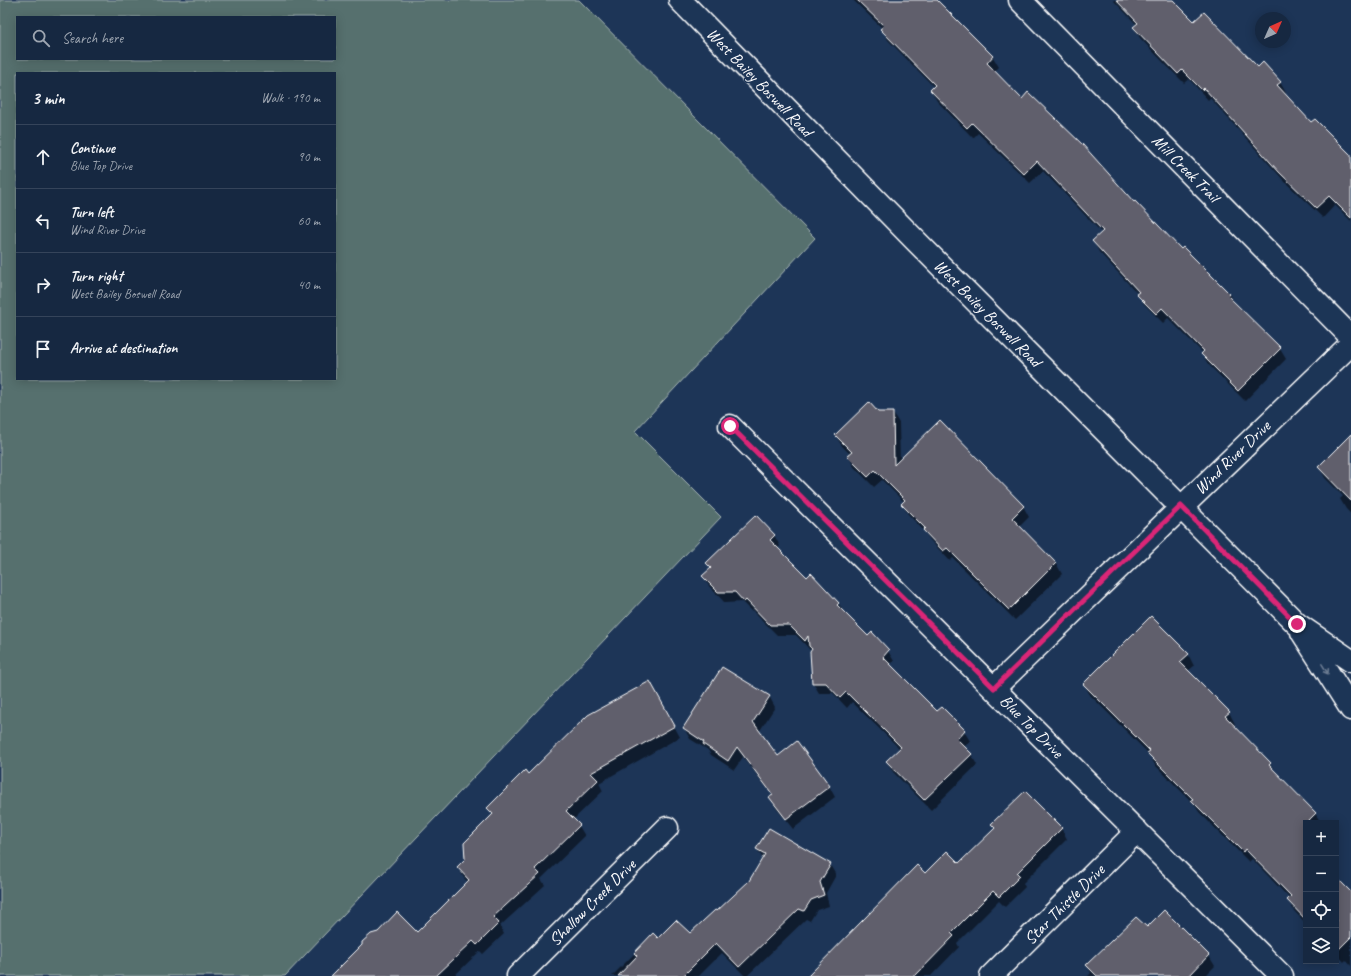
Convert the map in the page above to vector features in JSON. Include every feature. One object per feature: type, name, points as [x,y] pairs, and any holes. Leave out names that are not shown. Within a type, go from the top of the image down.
[{"type":"street","name":"West Bailey Boswell Road","points":[[680,0],[920,245],[1297,624],[1351,662]]},
{"type":"street","name":"Mill Creek Trail","points":[[1020,0],[1351,337]]},
{"type":"street","name":"Wind River Drive","points":[[994,688],[1181,506],[1351,344]]},
{"type":"street","name":"Blue Top Drive","points":[[730,426],[1282,976]]},
{"type":"street","name":"West Bailey Boswell Road","points":[[1297,624],[1351,709]]},
{"type":"street","name":"Shallow Creek Drive","points":[[518,976],[667,828]]},
{"type":"street","name":"Star Thistle Drive","points":[[991,976],[1136,831]]},
{"type":"green space","points":[[0,0],[579,0],[815,238],[635,431],[721,517],[285,976],[0,976]]},
{"type":"building","points":[[857,0],[937,0],[993,56],[987,63],[1022,99],[1028,92],[1083,145],[1134,202],[1135,201],[1181,249],[1183,247],[1230,294],[1228,296],[1281,348],[1238,391],[1201,354],[1204,351],[1162,308],[1156,314],[1136,294],[1139,292],[1092,241],[1103,231],[1037,161],[1024,174],[972,123],[967,128],[930,90],[935,85],[880,29],[884,26]]},
{"type":"building","points":[[1116,0],[1173,0],[1194,21],[1204,12],[1258,67],[1263,62],[1281,82],[1277,85],[1311,122],[1315,119],[1351,155],[1351,218],[1329,196],[1316,208],[1279,172],[1204,88],[1202,90],[1182,70],[1178,74],[1133,27],[1138,23]]},
{"type":"building","points":[[869,402],[878,412],[893,412],[894,465],[940,420],[1024,506],[1012,518],[1056,563],[1009,610],[947,548],[943,551],[923,530],[925,528],[901,504],[905,500],[875,470],[868,477],[847,456],[852,452],[835,435]]},
{"type":"building","points":[[1351,434],[1351,501],[1318,467]]},
{"type":"building","points":[[756,515],[775,535],[770,540],[807,577],[811,573],[839,603],[837,605],[868,636],[872,632],[889,650],[883,657],[937,711],[942,707],[965,730],[957,739],[972,754],[924,800],[886,761],[901,747],[846,692],[840,698],[826,683],[812,683],[810,652],[812,649],[809,646],[808,636],[805,641],[789,625],[770,625],[746,600],[744,602],[735,592],[718,592],[702,576],[711,568],[706,563]]},
{"type":"building","points":[[1151,616],[1189,654],[1180,662],[1230,712],[1225,716],[1271,763],[1269,765],[1316,813],[1309,820],[1303,820],[1303,917],[1287,900],[1291,896],[1245,849],[1243,852],[1191,800],[1193,799],[1147,753],[1150,751],[1083,684]]},
{"type":"building","points":[[722,667],[770,696],[753,722],[778,756],[797,741],[830,786],[786,819],[769,797],[773,795],[737,747],[728,761],[683,728]]},
{"type":"building","points":[[650,681],[675,726],[591,773],[598,780],[566,811],[580,825],[535,869],[540,874],[493,917],[499,923],[477,945],[473,941],[436,976],[331,976],[362,945],[362,942],[371,934],[378,932],[397,912],[417,932],[469,880],[457,867],[465,859],[464,843],[493,814],[487,808],[525,770],[528,774],[588,715]]},
{"type":"building","points":[[1025,791],[1062,828],[1017,873],[1020,876],[999,897],[993,891],[951,933],[954,936],[915,976],[808,976],[917,865],[925,873],[947,851],[959,863],[995,828],[991,824]]},
{"type":"building","points":[[769,828],[831,864],[820,882],[824,895],[811,900],[804,911],[799,909],[739,967],[716,943],[683,976],[618,976],[637,956],[634,953],[653,933],[658,938],[676,920],[690,933],[715,910],[717,911],[749,881],[765,854],[756,849]]},
{"type":"building","points":[[1339,880],[1351,892],[1351,937],[1339,949]]},
{"type":"building","points":[[1164,910],[1209,955],[1189,976],[1097,976],[1086,965],[1136,917],[1147,927]]},
{"type":"route","points":[[730,426],[994,688],[1181,506],[1297,624]]}]
